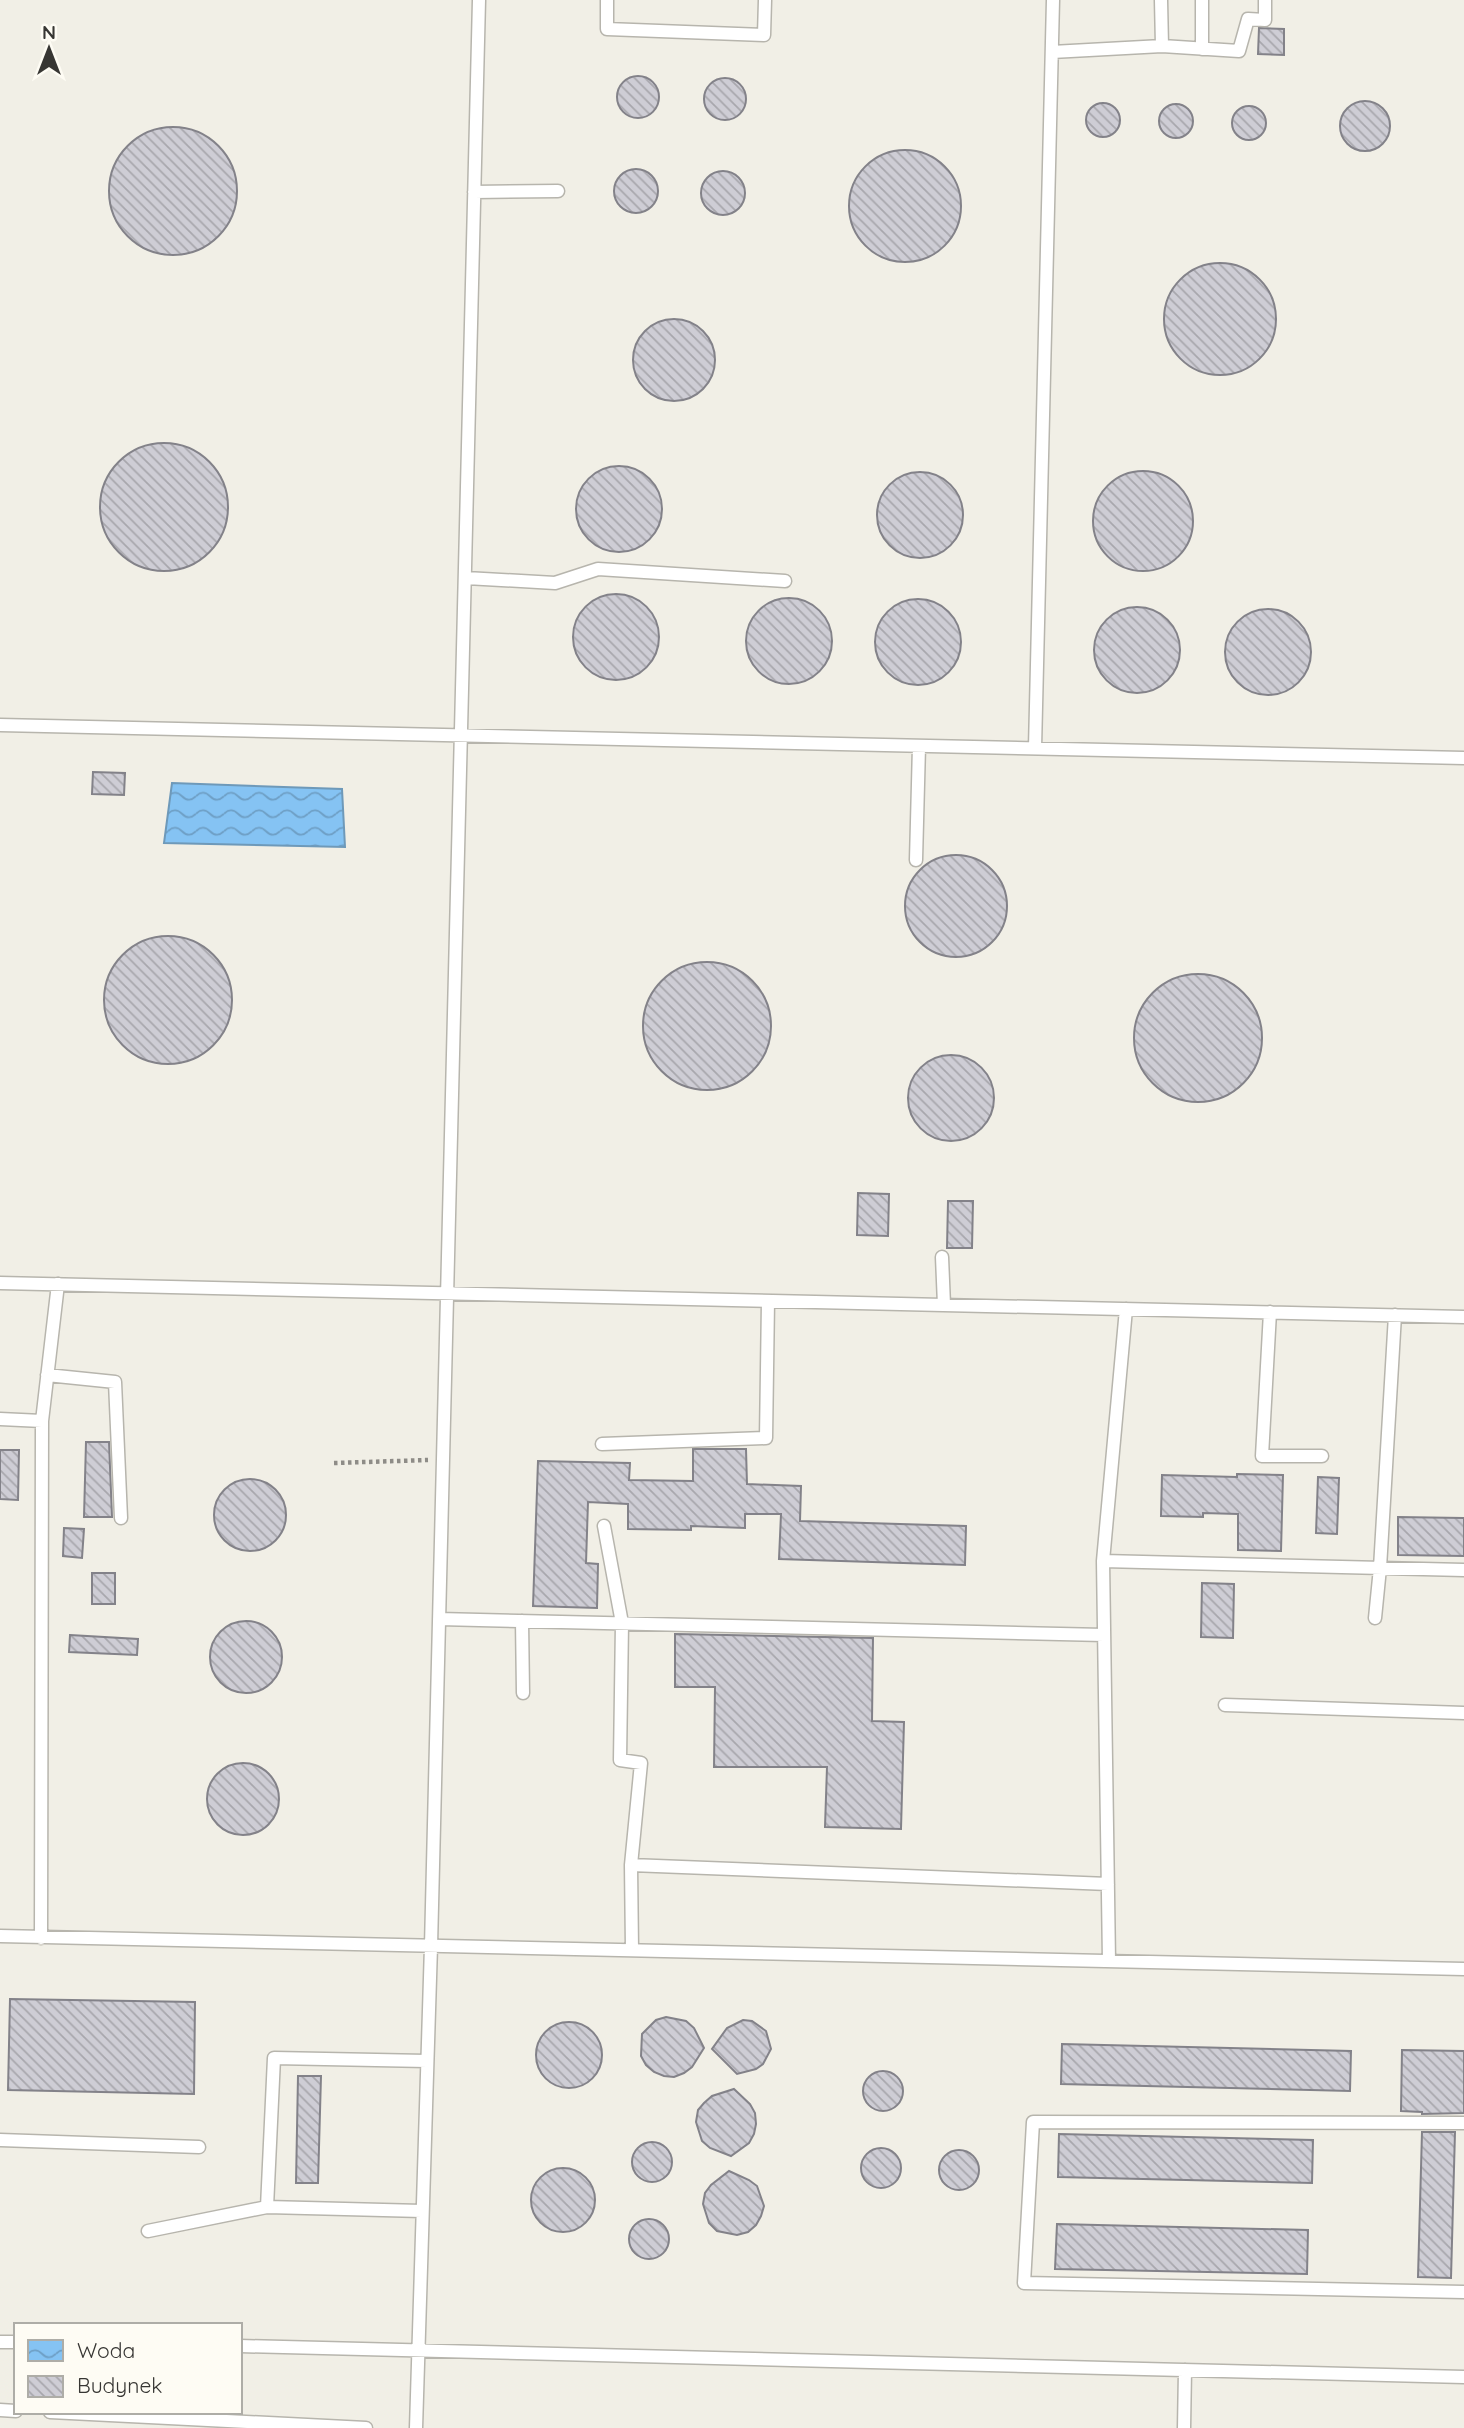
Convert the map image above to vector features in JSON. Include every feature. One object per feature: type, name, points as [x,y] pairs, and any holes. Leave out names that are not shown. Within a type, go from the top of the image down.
[{"type":"lane","points":[[416,2428],[431,1946],[479,0]]},
{"type":"lane","points":[[607,0],[607,29],[764,35],[765,0]]},
{"type":"lane","points":[[1035,748],[1053,0]]},
{"type":"lane","points":[[1161,0],[1162,46]]},
{"type":"lane","points":[[1202,0],[1202,49]]},
{"type":"lane","points":[[1052,52],[1162,46],[1239,51],[1248,19],[1265,20],[1265,0]]},
{"type":"lane","points":[[474,192],[558,191]]},
{"type":"lane","points":[[466,578],[555,583],[598,569],[785,581]]},
{"type":"lane","points":[[0,725],[1464,758]]},
{"type":"lane","points":[[916,860],[919,746]]},
{"type":"lane","points":[[942,1257],[944,1305]]},
{"type":"lane","points":[[0,1283],[1464,1317]]},
{"type":"lane","points":[[41,1938],[42,1421],[58,1284]]},
{"type":"lane","points":[[602,1444],[766,1438],[768,1301]]},
{"type":"lane","points":[[1109,1961],[1103,1561],[1126,1309]]},
{"type":"lane","points":[[1270,1312],[1262,1456],[1322,1456]]},
{"type":"lane","points":[[1375,1618],[1395,1315]]},
{"type":"lane","points":[[47,1375],[115,1382],[121,1518]]},
{"type":"lane","points":[[0,1419],[42,1421]]},
{"type":"lane","points":[[604,1526],[622,1623],[620,1760],[641,1763],[631,1865],[632,1950]]},
{"type":"lane","points":[[1103,1561],[1464,1570]]},
{"type":"lane","points":[[439,1619],[1104,1635]]},
{"type":"lane","points":[[522,1620],[523,1693]]},
{"type":"lane","points":[[1225,1705],[1464,1713]]},
{"type":"lane","points":[[631,1865],[1108,1884]]},
{"type":"lane","points":[[0,1936],[1464,1969]]},
{"type":"lane","points":[[267,2207],[274,2058],[427,2061]]},
{"type":"lane","points":[[1464,2123],[1033,2122],[1024,2283],[1464,2292]]},
{"type":"lane","points":[[0,2140],[200,2147]]},
{"type":"lane","points":[[148,2231],[267,2207],[422,2211]]},
{"type":"lane","points":[[242,2346],[1464,2377]]},
{"type":"lane","points":[[1184,2428],[1185,2370]]},
{"type":"lane","points":[[90,2414],[366,2428]]},
{"type":"path","points":[[334,1463],[443,1459]]},
{"type":"water","points":[[172,783],[342,789],[345,847],[164,843]]},
{"type":"building","points":[[1259,28],[1284,29],[1284,55],[1258,54]]},
{"type":"building","points":[[638,76],[653,82],[659,97],[653,112],[638,118],[623,112],[617,97],[623,82]]},
{"type":"building","points":[[725,78],[740,84],[746,99],[740,114],[725,120],[710,114],[704,99],[710,84]]},
{"type":"building","points":[[1365,101],[1383,108],[1390,126],[1383,144],[1365,151],[1347,144],[1340,126],[1347,108]]},
{"type":"building","points":[[1103,103],[1115,108],[1120,120],[1115,132],[1103,137],[1091,132],[1086,120],[1091,108]]},
{"type":"building","points":[[1176,104],[1188,109],[1193,121],[1188,133],[1176,138],[1164,133],[1159,121],[1164,109]]},
{"type":"building","points":[[1249,106],[1261,111],[1266,123],[1261,135],[1249,140],[1237,135],[1232,123],[1237,111]]},
{"type":"building","points":[[173,127],[197,132],[218,146],[232,167],[237,191],[232,215],[218,236],[197,250],[173,255],[149,250],[128,236],[114,215],[109,191],[114,167],[128,146],[149,132]]},
{"type":"building","points":[[905,150],[926,155],[944,167],[956,185],[961,206],[956,227],[944,245],[926,257],[905,262],[884,257],[866,245],[854,227],[849,206],[854,185],[866,167],[884,155]]},
{"type":"building","points":[[636,169],[652,175],[658,191],[652,207],[636,213],[620,207],[614,191],[620,175]]},
{"type":"building","points":[[723,171],[739,177],[745,193],[739,209],[723,215],[707,209],[701,193],[707,177]]},
{"type":"building","points":[[1220,263],[1241,268],[1259,280],[1271,298],[1276,319],[1271,340],[1259,358],[1241,370],[1220,375],[1199,370],[1181,358],[1169,340],[1164,319],[1169,298],[1181,280],[1199,268]]},
{"type":"building","points":[[674,319],[690,323],[703,331],[711,344],[715,360],[711,376],[703,389],[690,397],[674,401],[658,397],[645,389],[637,376],[633,360],[637,344],[645,331],[658,323]]},
{"type":"building","points":[[164,443],[188,448],[209,462],[223,483],[228,507],[223,531],[209,552],[188,566],[164,571],[140,566],[119,552],[105,531],[100,507],[105,483],[119,462],[140,448]]},
{"type":"building","points":[[619,466],[635,470],[649,479],[658,493],[662,509],[658,525],[649,539],[635,548],[619,552],[603,548],[589,539],[580,525],[576,509],[580,493],[589,479],[603,470]]},
{"type":"building","points":[[1143,471],[1162,475],[1178,486],[1189,502],[1193,521],[1189,540],[1178,556],[1162,567],[1143,571],[1124,567],[1108,556],[1097,540],[1093,521],[1097,502],[1108,486],[1124,475]]},
{"type":"building","points":[[920,472],[936,476],[950,485],[959,499],[963,515],[959,531],[950,545],[936,554],[920,558],[904,554],[890,545],[881,531],[877,515],[881,499],[890,485],[904,476]]},
{"type":"building","points":[[616,594],[632,598],[646,607],[655,621],[659,637],[655,653],[646,667],[632,676],[616,680],[600,676],[586,667],[577,653],[573,637],[577,621],[586,607],[600,598]]},
{"type":"building","points":[[789,598],[805,602],[819,611],[828,625],[832,641],[828,657],[819,671],[805,680],[789,684],[773,680],[759,671],[750,657],[746,641],[750,625],[759,611],[773,602]]},
{"type":"building","points":[[918,599],[934,603],[948,612],[957,626],[961,642],[957,658],[948,672],[934,681],[918,685],[902,681],[888,672],[879,658],[875,642],[879,626],[888,612],[902,603]]},
{"type":"building","points":[[1137,607],[1153,611],[1167,620],[1176,634],[1180,650],[1176,666],[1167,680],[1153,689],[1137,693],[1121,689],[1107,680],[1098,666],[1094,650],[1098,634],[1107,620],[1121,611]]},
{"type":"building","points":[[1268,609],[1284,613],[1298,622],[1307,636],[1311,652],[1307,668],[1298,682],[1284,691],[1268,695],[1252,691],[1238,682],[1229,668],[1225,652],[1229,636],[1238,622],[1252,613]]},
{"type":"building","points":[[93,772],[125,773],[124,795],[92,794]]},
{"type":"building","points":[[956,855],[976,859],[992,870],[1003,886],[1007,906],[1003,926],[992,942],[976,953],[956,957],[936,953],[920,942],[909,926],[905,906],[909,886],[920,870],[936,859]]},
{"type":"building","points":[[168,936],[192,941],[213,955],[227,976],[232,1000],[227,1024],[213,1045],[192,1059],[168,1064],[144,1059],[123,1045],[109,1024],[104,1000],[109,976],[123,955],[144,941]]},
{"type":"building","points":[[707,962],[731,967],[752,981],[766,1002],[771,1026],[766,1050],[752,1071],[731,1085],[707,1090],[683,1085],[662,1071],[648,1050],[643,1026],[648,1002],[662,981],[683,967]]},
{"type":"building","points":[[1198,974],[1222,979],[1243,993],[1257,1014],[1262,1038],[1257,1062],[1243,1083],[1222,1097],[1198,1102],[1174,1097],[1153,1083],[1139,1062],[1134,1038],[1139,1014],[1153,993],[1174,979]]},
{"type":"building","points":[[951,1055],[967,1059],[981,1068],[990,1082],[994,1098],[990,1114],[981,1128],[967,1137],[951,1141],[935,1137],[921,1128],[912,1114],[908,1098],[912,1082],[921,1068],[935,1059]]},
{"type":"building","points":[[858,1193],[889,1194],[888,1236],[857,1235]]},
{"type":"building","points":[[948,1201],[973,1201],[972,1248],[947,1248]]},
{"type":"building","points":[[86,1442],[109,1442],[112,1517],[84,1517]]},
{"type":"building","points":[[693,1449],[746,1449],[747,1484],[801,1486],[800,1521],[966,1526],[965,1565],[779,1559],[781,1514],[745,1514],[745,1528],[691,1526],[691,1530],[628,1529],[628,1504],[588,1502],[586,1563],[598,1564],[597,1608],[533,1606],[538,1461],[630,1463],[629,1480],[693,1481]]},
{"type":"building","points":[[0,1450],[19,1450],[18,1500],[0,1499]]},
{"type":"building","points":[[1237,1474],[1283,1475],[1281,1551],[1238,1550],[1238,1514],[1161,1516],[1162,1475],[1237,1477]]},
{"type":"building","points":[[1318,1477],[1339,1478],[1337,1534],[1316,1533]]},
{"type":"building","points":[[250,1479],[270,1485],[280,1495],[286,1515],[280,1535],[270,1545],[250,1551],[230,1545],[220,1535],[214,1515],[220,1495],[230,1485]]},
{"type":"building","points":[[1398,1517],[1464,1518],[1464,1556],[1398,1555]]},
{"type":"building","points":[[64,1528],[84,1529],[82,1558],[63,1556]]},
{"type":"building","points":[[92,1573],[115,1573],[115,1604],[92,1604]]},
{"type":"building","points":[[1202,1583],[1234,1584],[1233,1638],[1201,1637]]},
{"type":"building","points":[[246,1621],[266,1627],[276,1637],[282,1657],[276,1677],[266,1687],[246,1693],[226,1687],[216,1677],[210,1657],[216,1637],[226,1627]]},
{"type":"building","points":[[675,1634],[873,1638],[872,1721],[904,1722],[901,1829],[825,1827],[827,1767],[714,1767],[715,1687],[675,1687]]},
{"type":"building","points":[[70,1635],[138,1639],[137,1655],[69,1652]]},
{"type":"building","points":[[243,1763],[263,1769],[273,1779],[279,1799],[273,1819],[263,1829],[243,1835],[223,1829],[213,1819],[207,1799],[213,1779],[223,1769]]},
{"type":"building","points":[[10,1999],[195,2002],[194,2094],[8,2090]]},
{"type":"building","points":[[666,2017],[686,2021],[694,2028],[704,2048],[692,2067],[674,2077],[654,2072],[641,2056],[642,2034],[656,2020]]},
{"type":"building","points":[[743,2020],[752,2021],[766,2031],[771,2049],[763,2064],[756,2069],[737,2074],[712,2049],[727,2028]]},
{"type":"building","points":[[569,2022],[592,2032],[602,2055],[592,2078],[569,2088],[546,2078],[536,2055],[546,2032]]},
{"type":"building","points":[[1062,2044],[1351,2051],[1350,2091],[1061,2084]]},
{"type":"building","points":[[1402,2050],[1464,2051],[1464,2113],[1422,2114],[1401,2111]]},
{"type":"building","points":[[883,2071],[891,2072],[897,2077],[902,2083],[902,2099],[897,2105],[891,2110],[883,2111],[875,2110],[869,2105],[864,2099],[863,2091],[864,2083],[869,2077],[875,2072]]},
{"type":"building","points":[[298,2076],[321,2076],[318,2183],[296,2183]]},
{"type":"building","points":[[734,2089],[750,2104],[755,2113],[756,2124],[749,2143],[731,2156],[710,2148],[702,2141],[696,2122],[698,2110],[712,2096]]},
{"type":"building","points":[[1422,2132],[1455,2132],[1451,2278],[1418,2277]]},
{"type":"building","points":[[1059,2134],[1313,2140],[1312,2183],[1058,2177]]},
{"type":"building","points":[[652,2142],[660,2143],[666,2148],[671,2154],[671,2170],[666,2176],[660,2181],[652,2182],[644,2181],[638,2176],[633,2170],[632,2162],[633,2154],[638,2148],[644,2143]]},
{"type":"building","points":[[881,2148],[889,2149],[895,2154],[900,2160],[900,2176],[895,2182],[889,2187],[881,2188],[873,2187],[867,2182],[862,2176],[861,2168],[862,2160],[867,2154],[873,2149]]},
{"type":"building","points":[[959,2150],[967,2151],[973,2156],[978,2162],[978,2178],[973,2184],[967,2189],[959,2190],[951,2189],[945,2184],[940,2178],[939,2170],[940,2162],[945,2156],[951,2151]]},
{"type":"building","points":[[557,2168],[569,2168],[586,2177],[593,2188],[593,2212],[586,2223],[569,2232],[557,2232],[545,2227],[536,2218],[531,2206],[531,2194],[536,2182],[545,2173]]},
{"type":"building","points":[[729,2171],[757,2186],[764,2206],[756,2225],[748,2232],[737,2235],[717,2231],[709,2223],[703,2204],[705,2193],[711,2185]]},
{"type":"building","points":[[649,2219],[657,2220],[663,2225],[668,2231],[668,2247],[663,2253],[657,2258],[649,2259],[641,2258],[635,2253],[630,2247],[629,2239],[630,2231],[635,2225],[641,2220]]},
{"type":"building","points":[[1057,2224],[1308,2230],[1307,2274],[1055,2269]]}]
